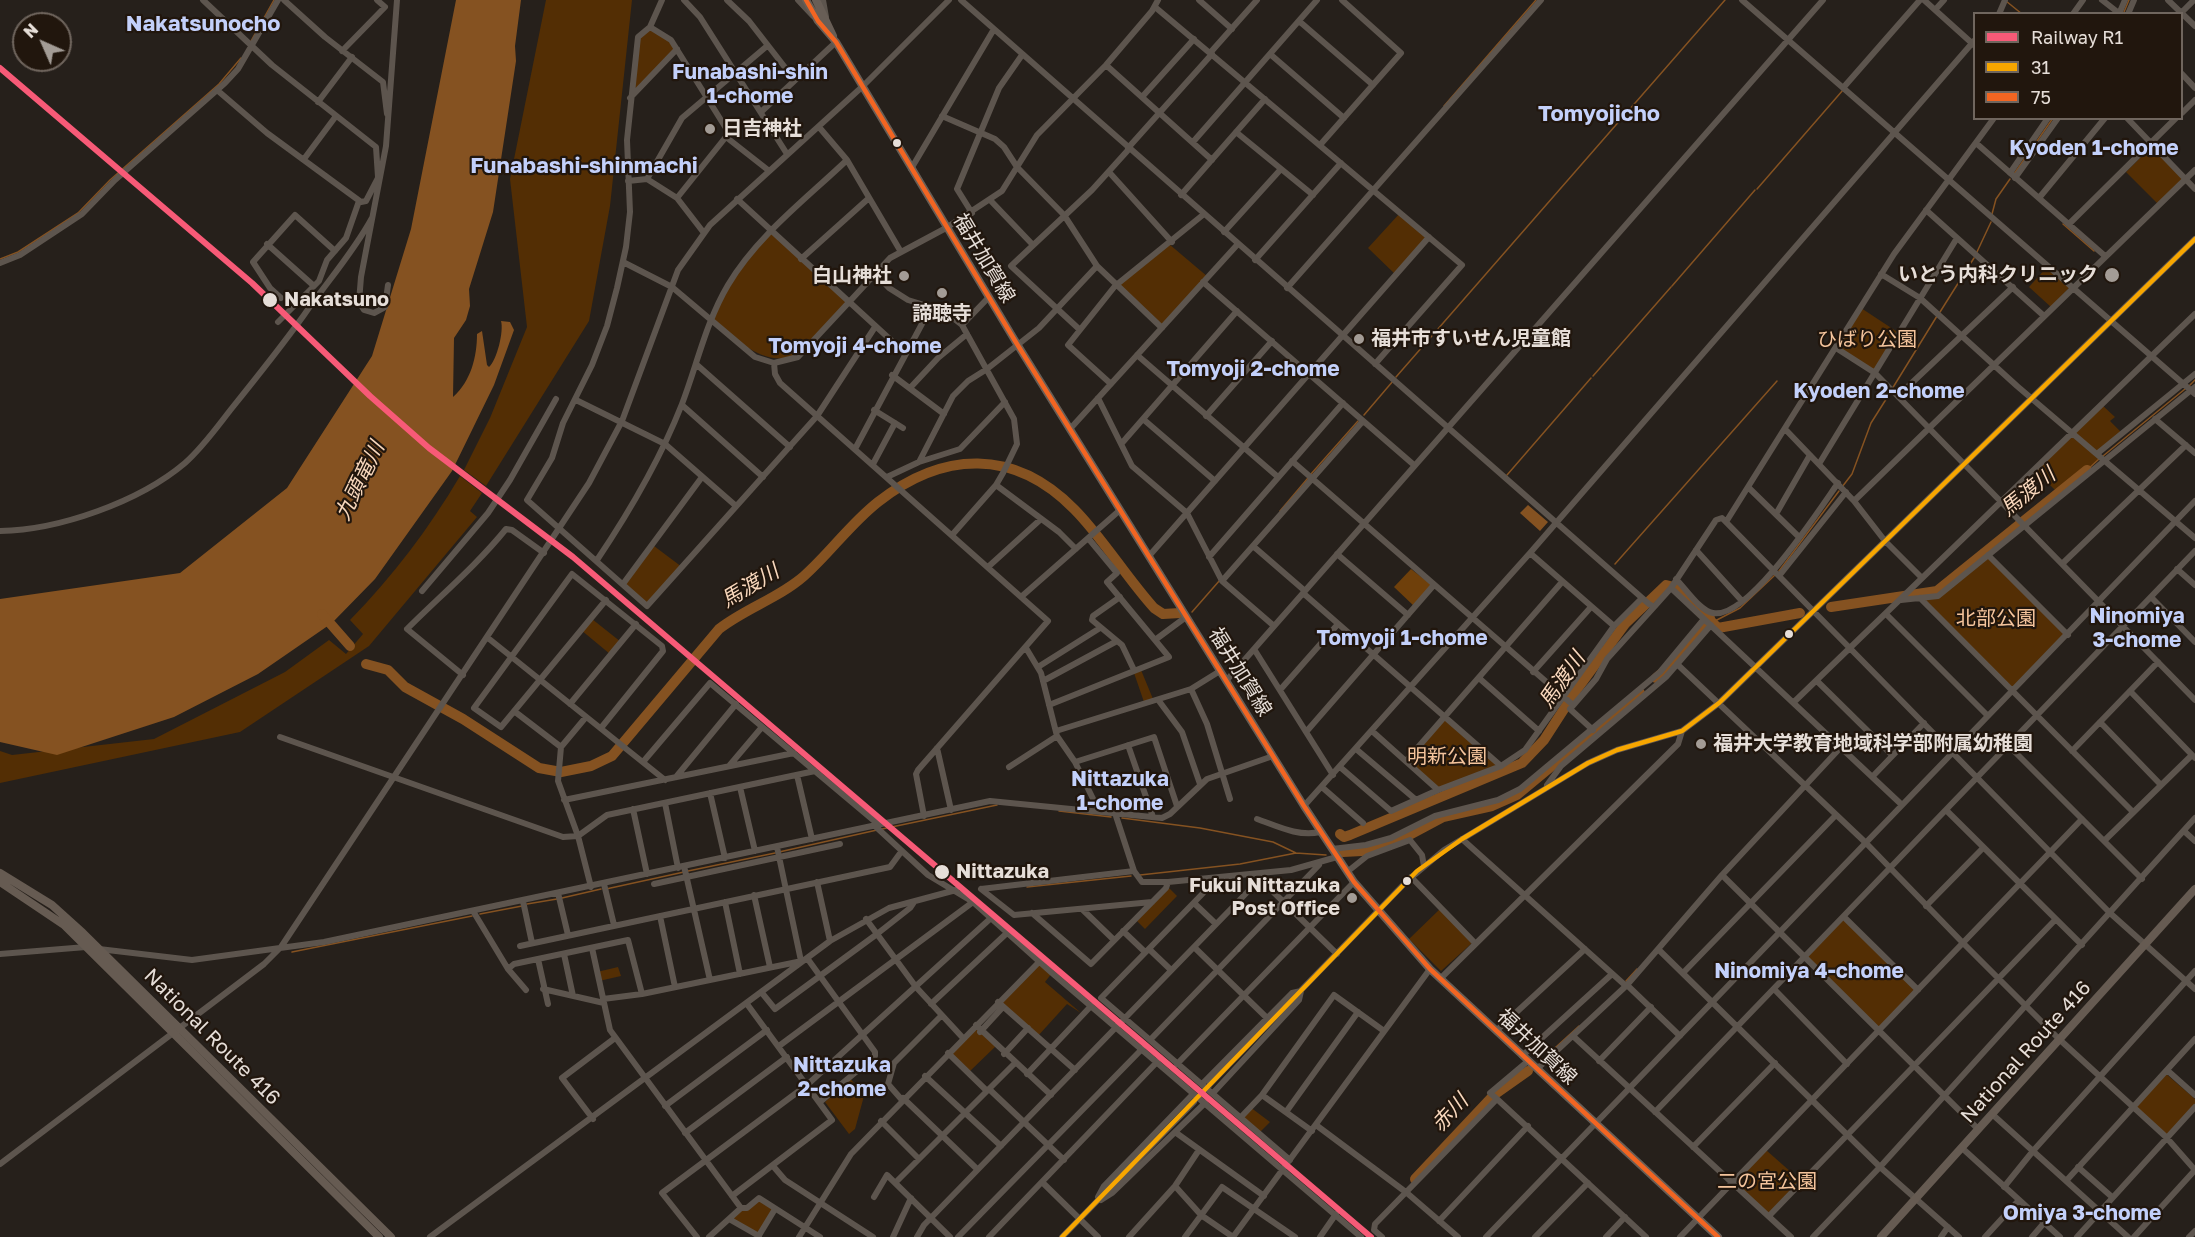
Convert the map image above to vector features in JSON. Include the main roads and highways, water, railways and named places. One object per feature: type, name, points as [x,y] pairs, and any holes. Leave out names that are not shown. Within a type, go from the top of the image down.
[{"type":"highway","name":"National Route 416","points":[[0,873],[52,905],[101,950],[176,1030]]},
{"type":"highway","name":"National Route 416","points":[[0,882],[49,913],[87,947],[391,1237]]},
{"type":"highway","name":"National Route 416","points":[[1881,1237],[2195,889]]},
{"type":"highway","name":"National Route 416","points":[[303,1155],[379,1237]]},
{"type":"main road","name":"福井加賀線","points":[[806,0],[818,21],[836,42]]},
{"type":"main road","name":"福井加賀線","points":[[816,0],[836,42],[946,228],[1320,832],[1354,882],[1440,979],[1718,1237]]},
{"type":"water","name":"九頭竜川","points":[[456,0],[521,0],[515,46],[516,61],[493,212],[469,289],[470,306],[466,320],[454,338],[453,397],[469,376],[476,351],[477,334],[482,331],[489,367],[499,345],[502,331],[501,321],[510,322],[514,330],[494,385],[452,471],[375,579],[332,623],[258,674],[174,717],[57,755],[0,742],[0,599],[180,573],[287,488],[372,356],[411,229]]},
{"type":"water","points":[[1528,505],[1548,522],[1540,531],[1520,513]]},
{"type":"waterway","points":[[251,41],[274,0]]},
{"type":"waterway","points":[[1444,106],[1536,0]]},
{"type":"waterway","points":[[1396,377],[1725,0]]},
{"type":"waterway","points":[[2124,12],[2129,0]]},
{"type":"waterway","points":[[2006,1],[2020,12]]},
{"type":"waterway","points":[[0,259],[18,252],[78,213],[110,180],[219,84],[241,58]]},
{"type":"waterway","points":[[1757,189],[1843,90]]},
{"type":"waterway","points":[[2014,174],[2052,120]]},
{"type":"waterway","points":[[1992,214],[1996,199],[2010,179]]},
{"type":"waterway","points":[[1672,286],[1755,190]]},
{"type":"waterway","points":[[1976,254],[1991,222]]},
{"type":"waterway","points":[[2063,224],[2094,251]]},
{"type":"waterway","points":[[1940,312],[1974,258]]},
{"type":"waterway","points":[[1593,376],[1671,287]]},
{"type":"waterway","points":[[1892,389],[1937,316]]},
{"type":"waterway","points":[[1507,475],[1591,378]]},
{"type":"waterway","points":[[2189,386],[2195,380]]},
{"type":"waterway","points":[[1364,415],[1393,381]]},
{"type":"waterway","points":[[1615,564],[1777,381]]},
{"type":"waterway","points":[[2103,456],[2185,389]]},
{"type":"waterway","points":[[1842,487],[1852,474],[1871,423],[1890,393]]},
{"type":"waterway","points":[[1311,474],[1358,421]]},
{"type":"waterway","points":[[2087,470],[2099,459]]},
{"type":"waterway","name":"馬渡川","points":[[366,664],[388,670],[405,687],[463,719],[539,768],[561,772],[591,766],[612,756],[719,629],[794,584],[878,502],[903,485],[928,473],[953,466],[978,464],[1003,467],[1027,475],[1051,489],[1084,520],[1154,608],[1163,614],[1180,613]]},
{"type":"waterway","name":"馬渡川","points":[[1831,607],[1937,591],[2087,470]]},
{"type":"waterway","points":[[1280,511],[1308,478]]},
{"type":"waterway","points":[[1779,571],[1839,491]]},
{"type":"waterway","points":[[1713,622],[1740,608],[1776,574]]},
{"type":"waterway","points":[[1192,612],[1220,580]]},
{"type":"waterway","name":"馬渡川","points":[[1340,834],[1344,837],[1350,835],[1522,763],[1544,740],[1575,692],[1625,624],[1666,585],[1678,588],[1718,628],[1800,613]]},
{"type":"waterway","name":"馬渡川","points":[[322,614],[350,646]]},
{"type":"waterway","points":[[1656,678],[1669,667],[1710,618]]},
{"type":"waterway","points":[[1343,852],[1362,851],[1398,841],[1443,817],[1492,806],[1517,795],[1640,693]]},
{"type":"waterway","points":[[882,829],[997,805]]},
{"type":"waterway","points":[[1059,811],[1111,817]]},
{"type":"waterway","points":[[1122,818],[1200,828],[1273,842],[1296,853],[1326,855]]},
{"type":"waterway","points":[[779,852],[877,830]]},
{"type":"waterway","points":[[688,871],[775,853]]},
{"type":"waterway","points":[[1140,875],[1240,864],[1296,853]]},
{"type":"waterway","points":[[606,889],[684,872]]},
{"type":"waterway","points":[[1027,887],[1131,876]]},
{"type":"waterway","points":[[562,898],[601,889]]},
{"type":"waterway","points":[[527,904],[557,899]]},
{"type":"waterway","points":[[480,914],[522,906]]},
{"type":"waterway","points":[[292,952],[472,916]]},
{"type":"waterway","points":[[1626,981],[1637,969]]},
{"type":"waterway","points":[[1545,1057],[1579,1026]]},
{"type":"waterway","name":"赤川","points":[[1415,1179],[1494,1095],[1528,1071]]},
{"type":"tunnel","points":[[1194,1101],[1210,1085]]},
{"type":"rail line","name":"R1","points":[[0,68],[252,283],[370,396],[429,448],[573,557],[1371,1237]]},
{"type":"place","name":"日吉神社","points":[[710,129]]},
{"type":"place","name":"いとう内科クリニック","points":[[2112,275]]},
{"type":"place","name":"白山神社","points":[[904,276]]},
{"type":"place","name":"諦聴寺","points":[[942,293]]},
{"type":"place","name":"Nakatsuno","points":[[270,300]]},
{"type":"place","name":"福井市すいせん児童館","points":[[1359,339]]},
{"type":"place","name":"福井大学教育地域科学部附属幼稚園","points":[[1701,744]]},
{"type":"place","name":"Nittazuka","points":[[942,872]]},
{"type":"place","name":"Fukui Nittazuka Post Office","points":[[1352,898]]},
{"type":"district","name":"Nakatsunocho","points":[[203,24]]},
{"type":"district","name":"Funabashi-shin 1-chome","points":[[750,84]]},
{"type":"district","name":"Tomyojicho","points":[[1599,114]]},
{"type":"district","name":"Kyoden 1-chome","points":[[2094,148]]},
{"type":"district","name":"Funabashi-shinmachi","points":[[584,166]]},
{"type":"district","name":"Tomyoji 4-chome","points":[[855,346]]},
{"type":"district","name":"Tomyoji 2-chome","points":[[1253,369]]},
{"type":"district","name":"Kyoden 2-chome","points":[[1879,391]]},
{"type":"district","name":"Ninomiya 3-chome","points":[[2137,628]]},
{"type":"district","name":"Tomyoji 1-chome","points":[[1402,638]]},
{"type":"district","name":"Nittazuka 1-chome","points":[[1120,791]]},
{"type":"district","name":"Ninomiya 4-chome","points":[[1809,971]]},
{"type":"district","name":"Nittazuka 2-chome","points":[[842,1077]]},
{"type":"district","name":"Omiya 3-chome","points":[[2082,1213]]},
{"type":"park label","name":"ひばり公園","points":[[1867,340]]},
{"type":"park label","name":"北部公園","points":[[1996,619]]},
{"type":"park label","name":"明新公園","points":[[1447,757]]},
{"type":"park label","name":"二の宮公園","points":[[1767,1182]]}]
